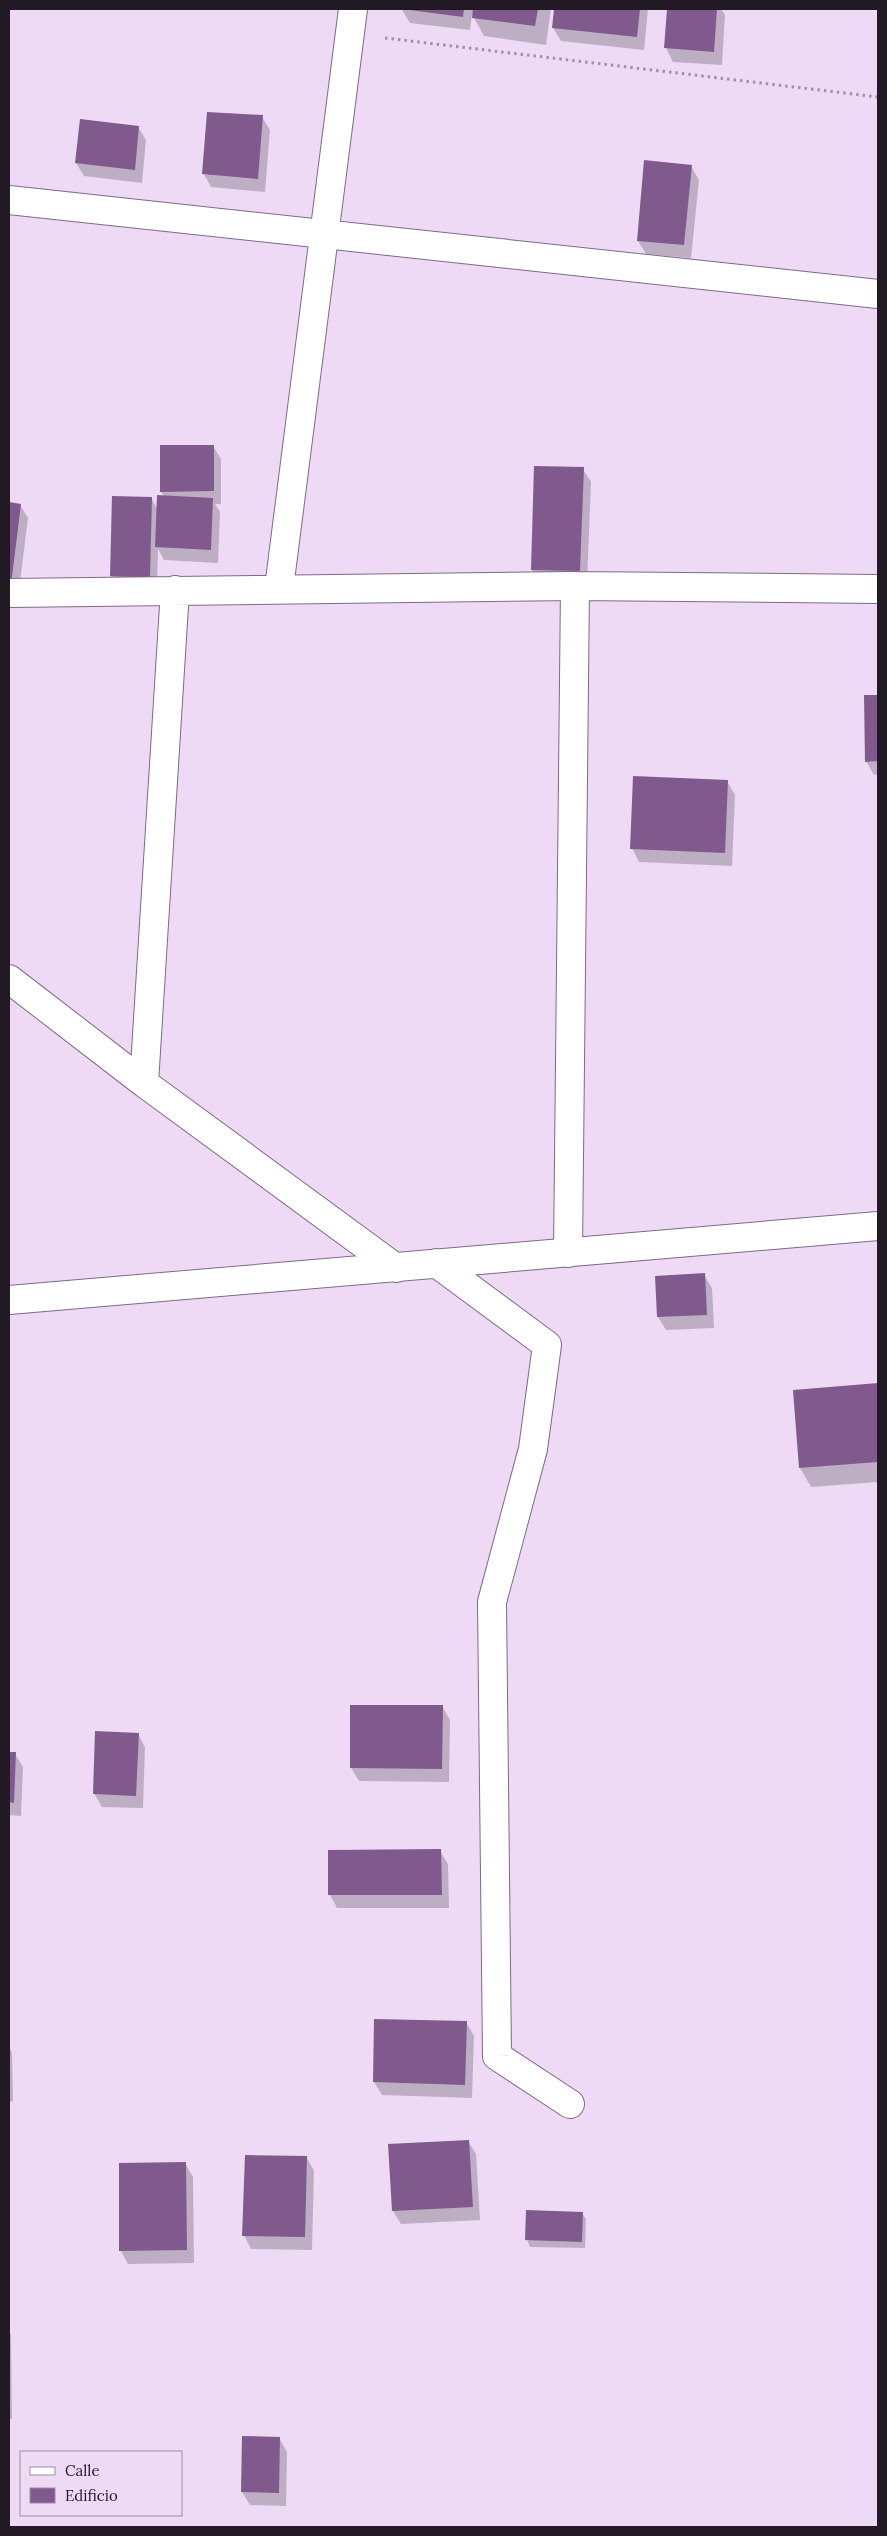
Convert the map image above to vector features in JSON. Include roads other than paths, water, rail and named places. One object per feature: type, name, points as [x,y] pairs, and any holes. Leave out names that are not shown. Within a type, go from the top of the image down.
[{"type":"street","points":[[279,588],[322,234],[351,21]]},
{"type":"street","points":[[9,200],[878,294]]},
{"type":"street","points":[[568,1253],[574,586]]},
{"type":"street","points":[[9,593],[279,588],[574,586],[878,589]]},
{"type":"street","points":[[144,1083],[175,590]]},
{"type":"street","points":[[9,979],[144,1083],[396,1268]]},
{"type":"street","points":[[9,1300],[878,1226]]},
{"type":"street","points":[[436,1263],[547,1345],[533,1449],[492,1602],[497,2056],[570,2104]]}]
